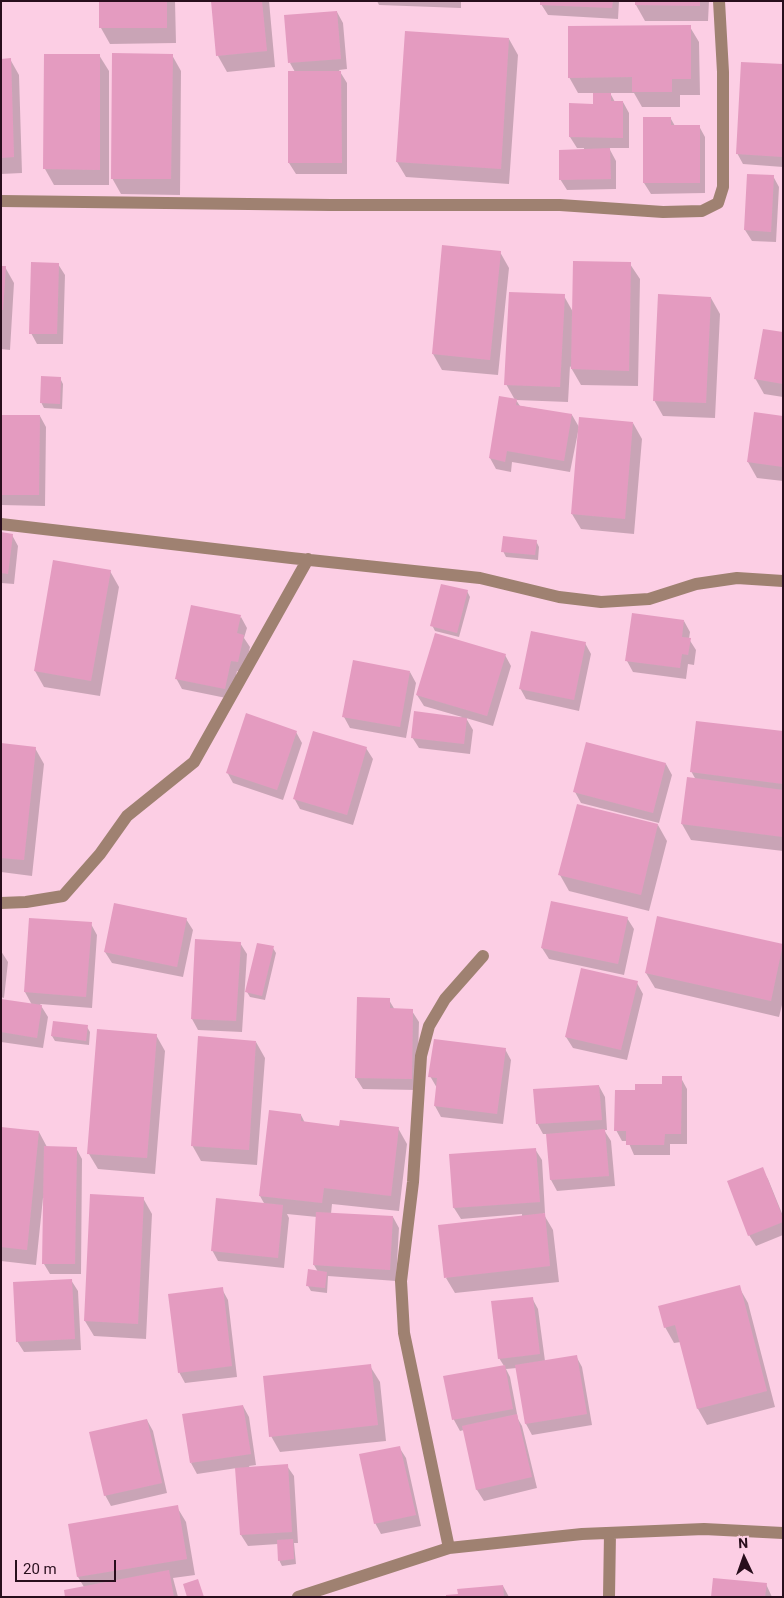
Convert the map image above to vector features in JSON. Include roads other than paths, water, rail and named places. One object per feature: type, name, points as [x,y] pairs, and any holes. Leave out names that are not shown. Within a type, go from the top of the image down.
[{"type":"street","points":[[1,201],[332,205],[560,205],[663,212],[702,211],[718,203],[723,187],[723,72],[719,1]]},
{"type":"street","points":[[1,524],[480,578],[559,597],[601,602],[649,599],[696,584],[737,578],[783,581]]},
{"type":"street","points":[[1,904],[63,896],[100,854],[127,816],[194,762],[308,560]]},
{"type":"street","points":[[449,1548],[404,1332],[401,1281],[413,1182],[421,1056],[429,1026],[445,999],[483,956]]},
{"type":"street","points":[[298,1597],[449,1548],[582,1534],[704,1529],[783,1533]]},
{"type":"street","points":[[609,1597],[610,1533]]}]
